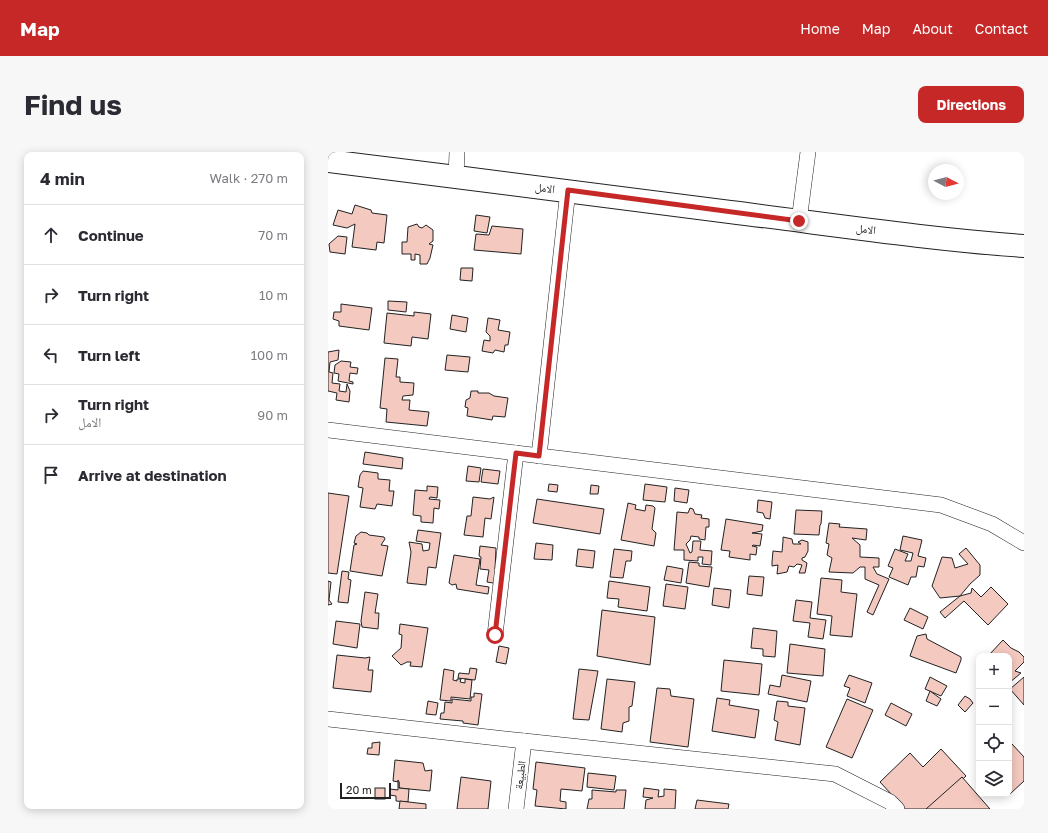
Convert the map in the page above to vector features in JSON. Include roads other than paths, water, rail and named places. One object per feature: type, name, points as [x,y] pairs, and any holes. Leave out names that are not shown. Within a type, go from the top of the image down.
[{"type":"street","points":[[456,177],[457,152]]},
{"type":"street","points":[[799,221],[808,152]]},
{"type":"street","name":"الامل","points":[[328,161],[568,190],[897,233],[989,244],[1024,246]]},
{"type":"street","points":[[539,456],[568,190]]},
{"type":"street","points":[[328,430],[942,505],[992,524],[1024,543]]},
{"type":"street","points":[[495,635],[516,453]]},
{"type":"street","points":[[328,719],[835,774],[890,802],[897,809]]},
{"type":"street","name":"الطبيعة","points":[[516,809],[524,741]]}]
